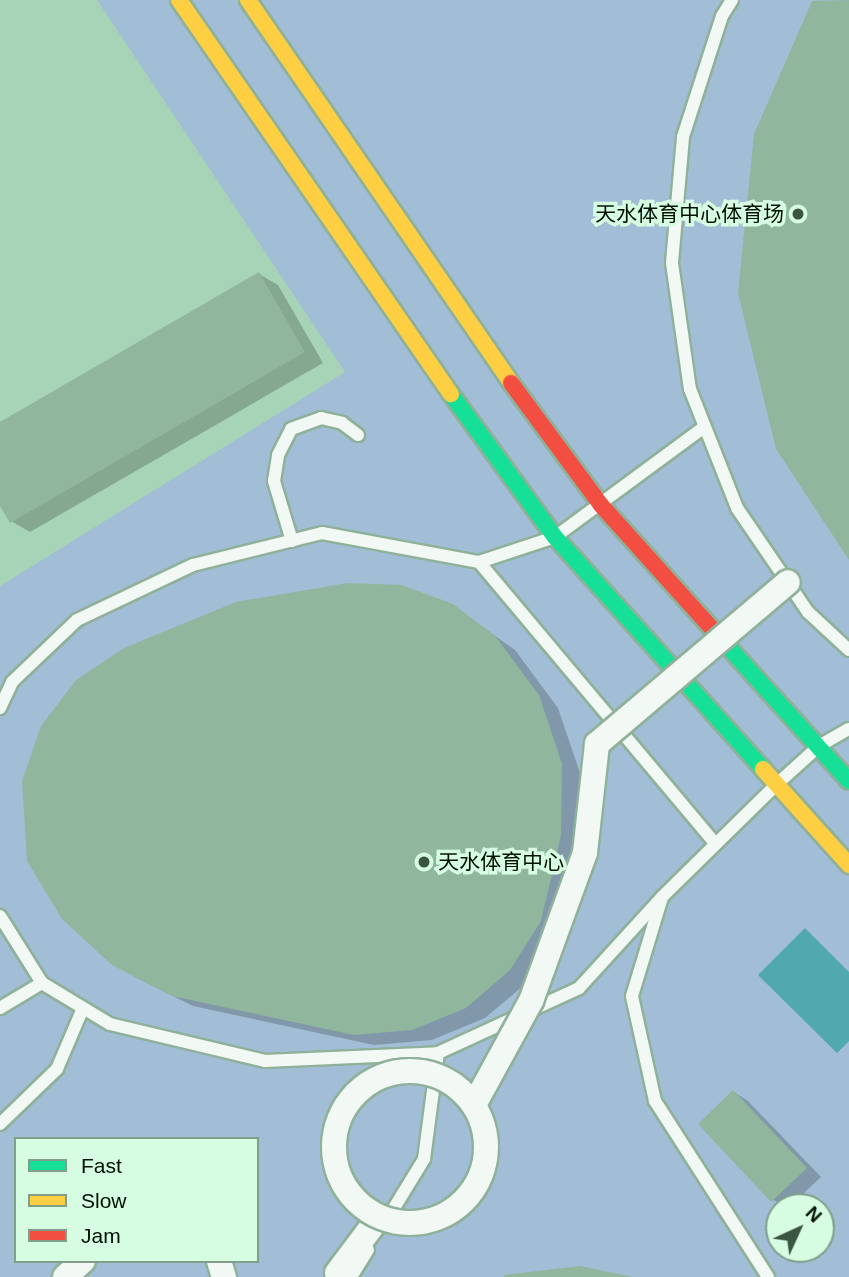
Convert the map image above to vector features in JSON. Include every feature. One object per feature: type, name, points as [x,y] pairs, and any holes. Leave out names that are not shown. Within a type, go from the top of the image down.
[{"type":"street","points":[[179,0],[504,471],[555,537],[849,865]]},
{"type":"street","points":[[248,0],[548,437],[601,505],[849,781]]},
{"type":"street","points":[[474,1105],[531,1001],[585,853],[597,744],[788,582]]},
{"type":"street","points":[[407,1070],[433,1074],[456,1086],[474,1105],[484,1127],[487,1152],[481,1176],[469,1197],[450,1213],[427,1222],[402,1223],[379,1217],[358,1203],[343,1184],[334,1159],[334,1133],[343,1109],[360,1088],[382,1075],[407,1070]]},
{"type":"street","points":[[344,1275],[379,1217]]},
{"type":"street","points":[[65,1277],[81,1263]]},
{"type":"lane","points":[[732,0],[722,16],[683,137],[672,263],[690,389],[703,428],[737,508],[808,612],[849,650]]},
{"type":"lane","points":[[292,541],[274,481],[278,455],[291,429],[321,418],[342,423],[358,435]]},
{"type":"lane","points":[[0,708],[12,682],[77,620],[193,565],[322,533],[479,562],[555,537],[703,428]]},
{"type":"lane","points":[[479,562],[716,844]]},
{"type":"lane","points":[[0,916],[42,983],[110,1024],[265,1062],[438,1053],[579,988],[663,897],[777,784],[819,746],[849,729]]},
{"type":"lane","points":[[663,897],[632,996],[655,1101],[768,1277]]},
{"type":"lane","points":[[0,1008],[42,983]]},
{"type":"lane","points":[[0,1124],[57,1069],[83,1008]]},
{"type":"lane","points":[[344,1275],[424,1159],[438,1053]]},
{"type":"shaded area","name":"天水体育中心","points":[[97,0],[849,0],[849,1277],[0,1277],[0,586],[345,372]]},
{"type":"water","points":[[805,928],[849,972],[849,1041],[837,1053],[758,975]]},
{"type":"building","name":"天水体育中心体育场","points":[[849,0],[849,560],[776,449],[738,293],[754,134],[812,1]]},
{"type":"building","points":[[259,272],[305,352],[10,523],[0,506],[0,422]]},
{"type":"building","points":[[347,583],[402,585],[453,604],[496,637],[539,695],[562,764],[561,835],[541,921],[510,970],[466,1008],[412,1030],[354,1035],[172,996],[112,965],[62,919],[27,861],[22,781],[41,726],[76,680],[124,648],[236,602]]},
{"type":"building","points":[[733,1090],[807,1168],[781,1193],[765,1193],[765,1196],[698,1124]]},
{"type":"building","points":[[580,1266],[633,1277],[504,1277],[504,1275]]},
{"type":"traffic: fast","points":[[451,394],[555,537],[763,769]]},
{"type":"traffic: fast","points":[[713,630],[849,781]]},
{"type":"traffic: slow","points":[[179,0],[451,394]]},
{"type":"traffic: slow","points":[[248,0],[511,383]]},
{"type":"traffic: slow","points":[[763,769],[849,865]]},
{"type":"traffic: jam","points":[[511,383],[601,505],[713,630]]},
{"type":"place","name":"天水体育中心体育场","points":[[798,214]]},
{"type":"place","name":"天水体育中心","points":[[424,862]]}]
